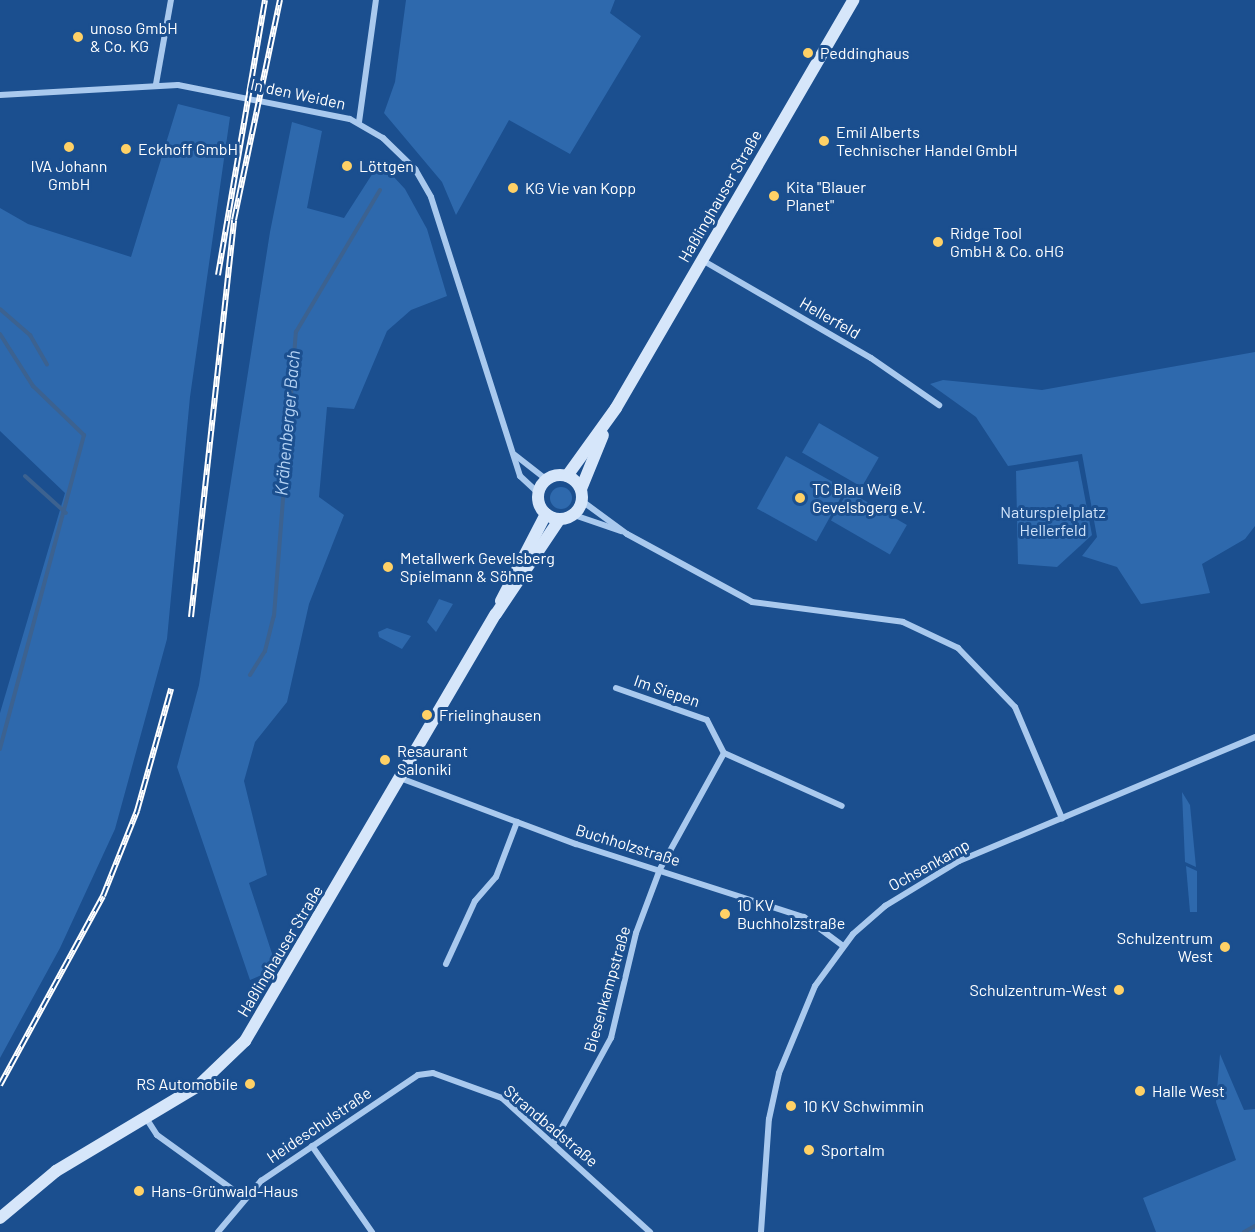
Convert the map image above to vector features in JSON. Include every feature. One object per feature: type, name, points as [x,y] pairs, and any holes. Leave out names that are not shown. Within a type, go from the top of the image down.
[{"type":"main road","name":"Haßlinghauser Straße","points":[[567,476],[616,408],[853,0]]},
{"type":"main road","name":"Haßlinghauser Straße","points":[[582,495],[616,408]]},
{"type":"main road","points":[[567,476],[582,495],[574,515],[559,520],[546,514],[538,493],[547,480],[567,476]]},
{"type":"main road","name":"Haßlinghauser Straße","points":[[496,614],[546,514]]},
{"type":"main road","name":"Haßlinghauser Straße","points":[[0,1218],[48,1177],[198,1086],[245,1041],[496,614],[559,520]]},
{"type":"street","points":[[156,84],[171,0]]},
{"type":"street","points":[[359,122],[376,0]]},
{"type":"street","name":"In den Weiden","points":[[0,95],[156,84],[359,122],[397,149],[431,197],[515,454],[520,476],[538,493]]},
{"type":"street","name":"Hellerfeld","points":[[702,260],[871,358],[939,405]]},
{"type":"street","points":[[515,454],[547,480]]},
{"type":"street","points":[[582,495],[627,534]]},
{"type":"street","points":[[574,515],[627,534],[753,602],[903,622],[958,648],[1015,707],[1062,818]]},
{"type":"street","name":"Im Siepen","points":[[616,688],[707,720],[724,753]]},
{"type":"street","name":"Ochsenkamp","points":[[760,1232],[769,1119],[779,1073],[804,1007],[843,946],[918,883],[1062,818],[1255,737]]},
{"type":"street","points":[[660,869],[724,753],[842,806]]},
{"type":"street","name":"Buchholzstraße","points":[[400,778],[517,822],[804,917],[843,946]]},
{"type":"street","points":[[446,964],[475,901],[496,877],[517,822]]},
{"type":"street","name":"Biesenkampstraße","points":[[554,1142],[611,1038],[636,933],[660,869]]},
{"type":"street","name":"Strandbadstraße","points":[[418,1076],[442,1074],[502,1098],[554,1142],[650,1232]]},
{"type":"street","name":"Heideschulstraße","points":[[218,1232],[243,1197],[312,1146],[418,1076]]},
{"type":"street","points":[[146,1118],[157,1135],[243,1197]]},
{"type":"street","points":[[312,1146],[372,1232]]},
{"type":"green space","points":[[406,0],[615,0],[610,13],[641,36],[570,154],[509,120],[456,215],[442,182],[384,113],[395,82]]},
{"type":"green space","points":[[178,104],[230,117],[190,397],[167,639],[115,829],[60,948],[0,1058],[0,713],[65,493],[0,431],[0,208],[28,224],[131,257]]},
{"type":"green space","points":[[292,122],[322,131],[307,208],[344,218],[380,162],[405,189],[427,229],[447,296],[411,310],[387,331],[354,409],[327,407],[319,497],[344,515],[309,604],[287,702],[255,742],[244,781],[267,875],[249,883],[277,969],[250,980],[177,767],[199,685],[270,232]]},
{"type":"green space","points":[[1255,352],[1255,526],[1245,539],[1202,564],[1210,593],[1141,604],[1117,567],[1082,556],[1097,537],[1082,454],[1008,466],[976,417],[930,384],[943,380],[1042,390]]},
{"type":"green space","name":"TC Blau Weiß Gevelsbgerg e.V.","points":[[819,423],[879,458],[862,487],[802,452]]},
{"type":"green space","name":"TC Blau Weiß Gevelsbgerg e.V.","points":[[786,456],[845,489],[816,541],[757,508]]},
{"type":"green space","name":"Naturspielplatz Hellerfeld","points":[[1078,461],[1092,535],[1057,567],[1018,564],[1016,471]]},
{"type":"green space","points":[[561,487],[569,490],[572,498],[569,506],[561,509],[553,506],[550,498],[553,490]]},
{"type":"green space","name":"TC Blau Weiß Gevelsbgerg e.V.","points":[[848,491],[907,525],[890,554],[831,520]]},
{"type":"green space","points":[[439,599],[453,604],[436,632],[427,622]]},
{"type":"green space","points":[[387,628],[411,636],[402,649],[379,637],[378,632]]},
{"type":"green space","points":[[1182,792],[1190,805],[1196,867],[1185,862]]},
{"type":"green space","points":[[1186,866],[1197,871],[1197,912],[1190,912]]},
{"type":"green space","points":[[1220,1054],[1244,1110],[1255,1109],[1255,1232],[1156,1232],[1143,1198],[1236,1160],[1216,1102]]},
{"type":"waterway","name":"Krähenberger Bach","points":[[250,675],[265,651],[274,616],[296,332],[380,190]]},
{"type":"waterway","points":[[0,309],[30,335],[47,365]]},
{"type":"waterway","points":[[0,334],[33,386],[84,435],[0,749]]},
{"type":"waterway","points":[[25,476],[66,513]]},
{"type":"waterway","points":[[1244,1232],[1255,1226]]},
{"type":"railway","points":[[218,275],[265,0]]},
{"type":"railway","points":[[191,617],[234,220],[280,0]]},
{"type":"railway","points":[[0,1085],[103,896],[137,811],[171,689]]},
{"type":"place","name":"unoso GmbH & Co. KG","points":[[78,37]]},
{"type":"place","name":"Peddinghaus","points":[[808,53]]},
{"type":"place","name":"Emil Alberts Technischer Handel GmbH","points":[[824,141]]},
{"type":"place","name":"IVA Johann GmbH","points":[[69,147]]},
{"type":"place","name":"Eckhoff GmbH","points":[[126,149]]},
{"type":"place","name":"Löttgen","points":[[347,166]]},
{"type":"place","name":"KG Vie van Kopp","points":[[513,188]]},
{"type":"place","name":"Kita \"Blauer Planet\"","points":[[774,196]]},
{"type":"place","name":"Ridge Tool GmbH & Co. oHG","points":[[938,242]]},
{"type":"place","name":"TC Blau Weiß Gevelsbgerg e.V.","points":[[800,498]]},
{"type":"place","name":"Metallwerk Gevelsberg Spielmann & Söhne","points":[[388,567]]},
{"type":"place","name":"Frielinghausen","points":[[427,715]]},
{"type":"place","name":"Resaurant Saloniki","points":[[385,760]]},
{"type":"place","name":"10 KV Buchholzstraße","points":[[725,914]]},
{"type":"place","name":"Schulzentrum West","points":[[1225,947]]},
{"type":"place","name":"Schulzentrum-West","points":[[1119,990]]},
{"type":"place","name":"RS Automobile","points":[[250,1084]]},
{"type":"place","name":"Halle West","points":[[1140,1091]]},
{"type":"place","name":"10 KV Schwimmin","points":[[791,1106]]},
{"type":"place","name":"Sportalm","points":[[809,1150]]},
{"type":"place","name":"Hans-Grünwald-Haus","points":[[139,1191]]}]
